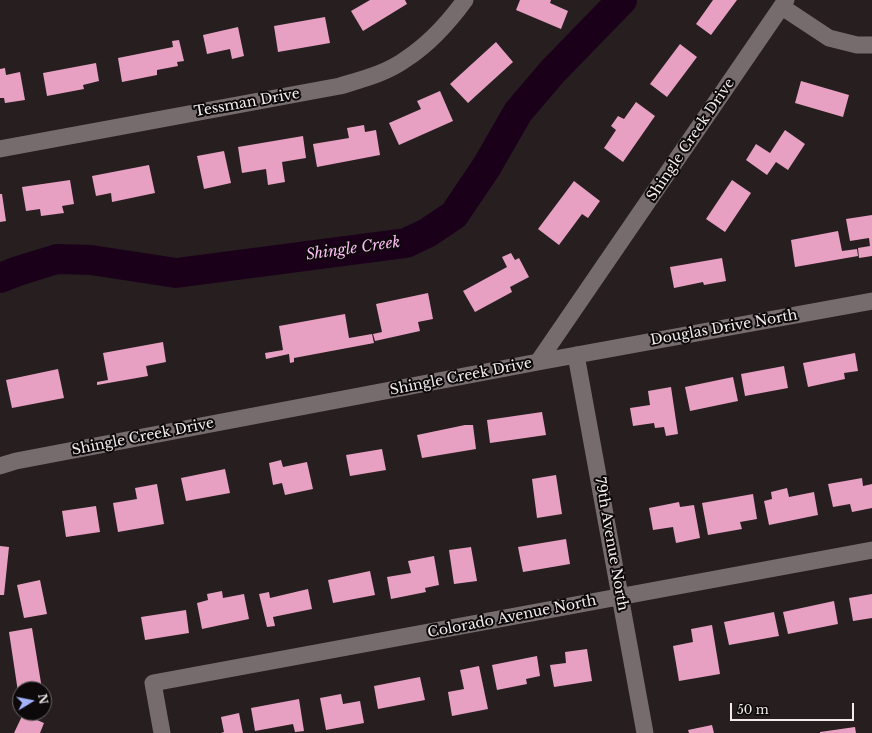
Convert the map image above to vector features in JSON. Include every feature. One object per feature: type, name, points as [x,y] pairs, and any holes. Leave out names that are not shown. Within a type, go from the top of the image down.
[{"type":"street","name":"Tessman Drive","points":[[0,149],[340,86],[374,76],[406,60],[434,36],[465,0]]},
{"type":"street","points":[[784,3],[829,38],[857,45],[872,45]]},
{"type":"street","name":"Shingle Creek Drive","points":[[0,466],[16,461],[538,362],[784,3]]},
{"type":"street","name":"Douglas Drive North","points":[[538,362],[872,301]]},
{"type":"street","name":"79th Avenue North","points":[[576,355],[645,733]]},
{"type":"street","name":"Colorado Avenue North","points":[[162,733],[153,683],[872,550]]},
{"type":"building","points":[[370,0],[405,0],[407,4],[363,31],[351,11]]},
{"type":"building","points":[[520,0],[551,0],[550,3],[568,11],[561,29],[516,10]]},
{"type":"building","points":[[713,0],[737,0],[711,35],[696,24]]},
{"type":"building","points":[[325,17],[330,43],[278,52],[274,26]]},
{"type":"building","points":[[238,27],[244,56],[232,59],[230,49],[207,54],[203,35]]},
{"type":"building","points":[[179,40],[184,61],[177,62],[178,66],[157,70],[157,75],[122,82],[118,58],[173,47],[172,41]]},
{"type":"building","points":[[496,42],[513,62],[468,103],[450,84]]},
{"type":"building","points":[[680,44],[697,57],[667,97],[650,84]]},
{"type":"building","points":[[96,63],[99,81],[83,85],[84,89],[47,96],[43,73]]},
{"type":"building","points":[[5,68],[6,75],[20,72],[25,100],[5,103],[4,98],[0,98],[0,69]]},
{"type":"building","points":[[801,81],[849,95],[843,117],[795,103]]},
{"type":"building","points":[[440,91],[453,121],[399,145],[389,123],[421,109],[417,101]]},
{"type":"building","points":[[636,102],[655,116],[623,162],[604,148],[616,130],[611,126],[618,116],[624,119]]},
{"type":"building","points":[[364,125],[365,132],[376,130],[380,155],[317,167],[313,144],[349,138],[347,128]]},
{"type":"building","points":[[785,130],[805,144],[788,170],[776,162],[767,175],[746,160],[756,144],[770,153]]},
{"type":"building","points":[[303,136],[306,158],[282,162],[285,182],[268,185],[266,169],[242,173],[238,147]]},
{"type":"building","points":[[224,151],[231,183],[204,189],[197,156]]},
{"type":"building","points":[[149,165],[155,193],[112,202],[111,193],[96,196],[92,176]]},
{"type":"building","points":[[70,180],[74,204],[62,206],[64,213],[41,216],[40,209],[26,211],[22,187]]},
{"type":"building","points":[[732,180],[751,193],[725,232],[706,219]]},
{"type":"building","points":[[574,181],[600,201],[588,218],[582,214],[559,245],[538,229]]},
{"type":"building","points":[[0,194],[2,194],[6,221],[0,222]]},
{"type":"building","points":[[872,215],[872,256],[859,258],[858,248],[870,246],[869,238],[850,241],[846,219]]},
{"type":"building","points":[[838,231],[842,251],[857,249],[858,256],[795,267],[791,240]]},
{"type":"building","points":[[511,253],[515,260],[519,258],[529,277],[510,287],[512,292],[475,312],[463,291],[507,267],[502,257]]},
{"type":"building","points":[[722,258],[726,281],[704,285],[703,282],[674,288],[670,267]]},
{"type":"building","points":[[428,293],[433,319],[418,322],[420,331],[375,341],[373,334],[382,332],[376,304]]},
{"type":"building","points":[[345,314],[349,338],[372,334],[374,343],[294,358],[294,362],[290,363],[289,354],[266,359],[265,353],[283,350],[279,326]]},
{"type":"building","points":[[163,342],[166,362],[146,366],[148,376],[97,385],[97,382],[108,380],[103,353]]},
{"type":"building","points":[[855,353],[858,371],[844,373],[845,379],[808,387],[803,363]]},
{"type":"building","points":[[784,366],[788,388],[745,396],[741,374]]},
{"type":"building","points":[[58,369],[64,398],[12,408],[6,380]]},
{"type":"building","points":[[733,377],[738,401],[690,411],[685,387]]},
{"type":"building","points":[[671,387],[678,434],[666,436],[664,427],[655,428],[654,423],[633,426],[630,408],[650,405],[648,391]]},
{"type":"building","points":[[542,412],[546,435],[490,443],[487,420]]},
{"type":"building","points":[[465,425],[473,425],[476,449],[422,458],[417,435]]},
{"type":"building","points":[[382,449],[386,470],[350,476],[346,455]]},
{"type":"building","points":[[281,460],[283,467],[307,462],[313,489],[285,495],[282,483],[273,485],[269,463]]},
{"type":"building","points":[[225,469],[230,493],[186,501],[181,478]]},
{"type":"building","points":[[556,475],[562,514],[537,518],[532,479]]},
{"type":"building","points":[[862,478],[863,486],[872,484],[872,508],[852,512],[850,504],[833,507],[828,484]]},
{"type":"building","points":[[157,484],[164,524],[118,532],[113,503],[137,499],[135,488]]},
{"type":"building","points":[[787,488],[789,497],[814,492],[818,515],[769,525],[764,501],[772,499],[771,492]]},
{"type":"building","points":[[753,494],[757,519],[740,522],[742,529],[708,535],[702,503]]},
{"type":"building","points":[[679,502],[680,507],[694,505],[700,538],[676,543],[673,527],[653,530],[649,508]]},
{"type":"building","points":[[96,506],[100,532],[66,537],[62,511]]},
{"type":"building","points":[[566,539],[570,564],[523,572],[518,547]]},
{"type":"building","points":[[0,546],[9,547],[4,595],[0,595]]},
{"type":"building","points":[[471,547],[477,581],[454,584],[449,550]]},
{"type":"building","points":[[434,556],[439,585],[425,588],[426,592],[391,599],[387,577],[411,573],[408,561]]},
{"type":"building","points":[[370,571],[375,595],[333,603],[328,580]]},
{"type":"building","points":[[40,580],[47,614],[24,618],[17,585]]},
{"type":"building","points":[[308,589],[312,609],[273,617],[275,626],[267,627],[259,594],[269,592],[270,598]]},
{"type":"building","points":[[222,591],[223,598],[244,594],[249,619],[202,629],[197,603],[208,600],[207,594]]},
{"type":"building","points":[[872,594],[872,618],[853,621],[849,598]]},
{"type":"building","points":[[834,601],[838,624],[788,634],[783,612]]},
{"type":"building","points":[[186,610],[189,633],[145,640],[141,617]]},
{"type":"building","points":[[774,612],[779,636],[729,645],[724,622]]},
{"type":"building","points":[[712,625],[720,674],[679,681],[673,646],[693,642],[691,629]]},
{"type":"building","points":[[32,628],[41,681],[16,681],[9,632]]},
{"type":"building","points":[[587,649],[592,681],[554,687],[550,665],[566,663],[565,652]]},
{"type":"building","points":[[537,656],[540,676],[526,679],[527,684],[497,690],[492,665]]},
{"type":"building","points":[[479,666],[488,709],[452,716],[448,692],[464,689],[460,670]]},
{"type":"building","points":[[420,677],[425,700],[378,709],[374,686]]},
{"type":"building","points":[[341,694],[343,704],[360,701],[364,723],[326,730],[320,698]]},
{"type":"building","points":[[299,699],[304,731],[295,732],[293,724],[255,731],[251,708]]},
{"type":"building","points":[[239,713],[243,733],[221,733],[224,732],[221,717]]},
{"type":"building","points":[[20,721],[39,721],[44,723],[40,733],[14,733]]},
{"type":"building","points":[[712,725],[714,733],[689,733],[688,730]]},
{"type":"building","points":[[855,727],[856,733],[820,733],[820,732]]},
{"type":"waterway","name":"Shingle Creek","points":[[0,278],[57,259],[91,260],[176,273],[406,243],[427,233],[454,215],[487,166],[518,112],[553,71],[622,0]]}]
